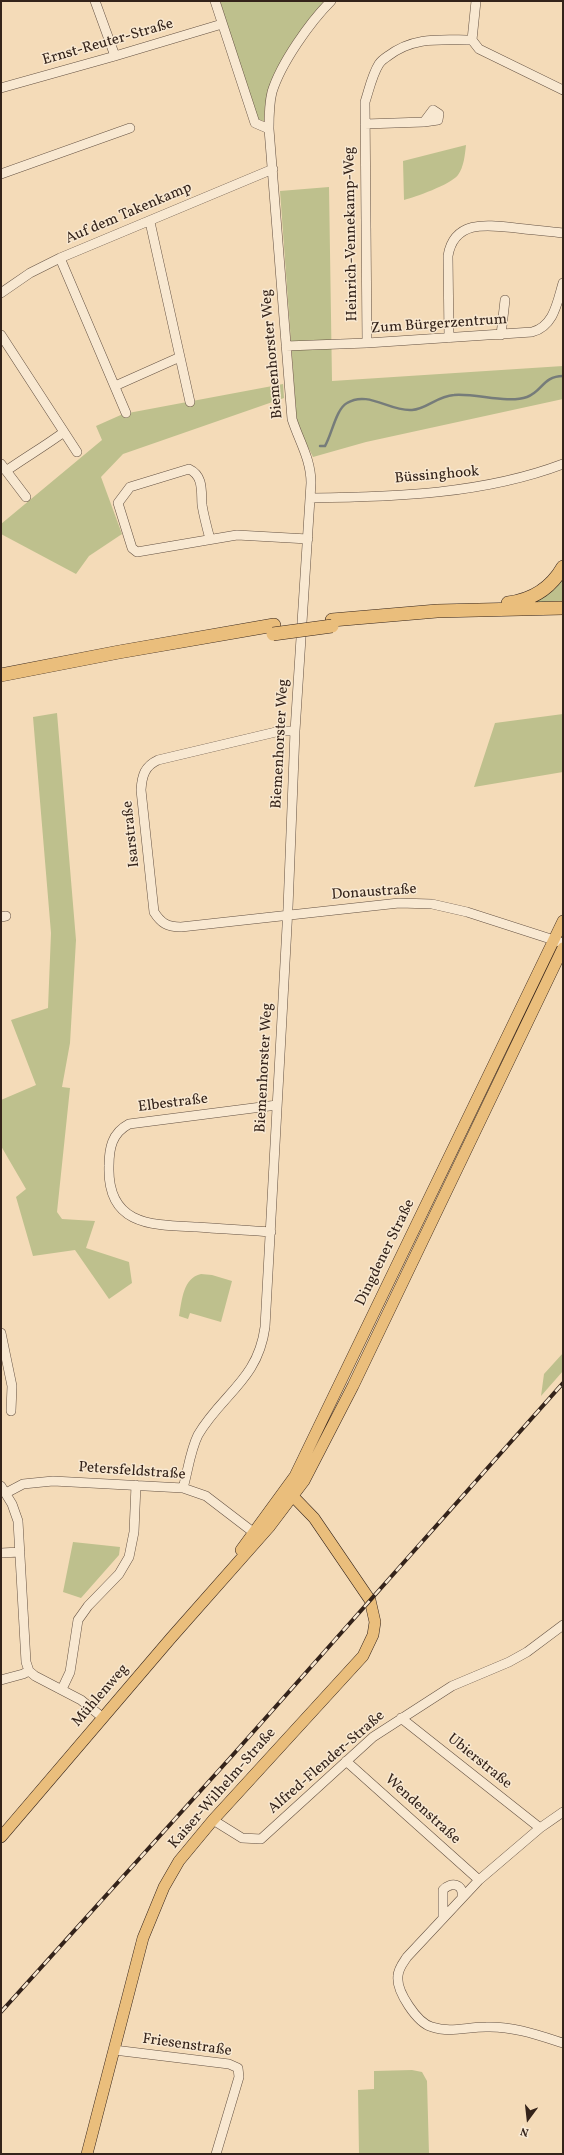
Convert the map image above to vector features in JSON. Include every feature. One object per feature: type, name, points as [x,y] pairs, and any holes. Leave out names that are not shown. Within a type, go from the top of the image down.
[{"type":"highway","points":[[437,611],[454,606],[496,605],[527,599],[552,582],[563,567]]},
{"type":"highway","points":[[1,675],[119,652],[274,629],[437,611],[563,608]]},
{"type":"highway","points":[[332,623],[462,616],[563,613]]},
{"type":"highway","points":[[1,682],[274,629]]},
{"type":"main road","name":"Dingdener Straße","points":[[290,1492],[295,1476],[511,1029],[558,941],[563,920]]},
{"type":"main road","name":"Dingdener Straße","points":[[290,1492],[304,1481],[353,1386],[563,948]]},
{"type":"main road","name":"Dingdener Straße","points":[[492,1098],[486,1093],[487,1087],[506,1046],[511,1029]]},
{"type":"main road","name":"Mühlenweg","points":[[225,1576],[253,1532],[290,1492]]},
{"type":"main road","name":"Mühlenweg","points":[[1,1837],[102,1717],[270,1526],[290,1492]]},
{"type":"main road","name":"Kaiser-Wilhelm-Straße","points":[[87,2154],[133,1975],[153,1910],[164,1886],[179,1862],[213,1820],[363,1656],[373,1636],[374,1617],[370,1600],[314,1518],[290,1492]]},
{"type":"street","points":[[95,1],[115,56]]},
{"type":"street","points":[[215,1],[254,123],[269,129]]},
{"type":"street","name":"Biemenhorster Weg","points":[[183,1488],[193,1446],[198,1436],[207,1422],[238,1387],[255,1364],[265,1327],[287,915],[295,731],[311,498],[311,469],[292,418],[269,129],[269,106],[279,75],[309,29],[332,1]]},
{"type":"street","points":[[476,1],[472,40],[479,49],[563,90]]},
{"type":"street","name":"Ernst-Reuter-Straße","points":[[1,88],[222,24]]},
{"type":"street","name":"Heinrich-Vennekamp-Weg","points":[[367,343],[365,102],[372,79],[379,63],[391,54],[416,41],[472,40]]},
{"type":"street","points":[[365,124],[424,122]]},
{"type":"street","points":[[1,174],[130,128]]},
{"type":"street","name":"Auf dem Takenkamp","points":[[1,294],[30,273],[60,258],[150,222],[273,169]]},
{"type":"street","points":[[150,222],[190,402]]},
{"type":"street","points":[[449,338],[448,256],[450,248],[459,234],[471,227],[486,225],[563,233]]},
{"type":"street","points":[[60,258],[126,413]]},
{"type":"street","name":"Zum Bürgerzentrum","points":[[286,346],[367,343],[532,332],[546,326],[554,313],[563,283]]},
{"type":"street","points":[[501,335],[505,300]]},
{"type":"street","points":[[1,335],[77,452]]},
{"type":"street","points":[[115,386],[180,357]]},
{"type":"street","points":[[26,497],[4,467],[39,451],[64,432]]},
{"type":"street","name":"Büssinghook","points":[[311,498],[467,489],[523,478],[563,464]]},
{"type":"street","points":[[210,539],[202,504],[203,494],[197,476],[189,469],[130,487],[118,503],[132,548],[136,552],[237,535],[308,539]]},
{"type":"street","name":"Isarstraße","points":[[287,915],[181,927],[169,927],[160,921],[154,912],[142,780],[144,770],[151,763],[158,760],[280,732],[295,731]]},
{"type":"street","name":"Donaustraße","points":[[287,915],[396,903],[432,904],[467,912],[558,941]]},
{"type":"street","name":"Elbestraße","points":[[271,1232],[158,1225],[135,1219],[121,1208],[113,1194],[110,1185],[109,1159],[114,1138],[122,1128],[129,1124],[277,1106]]},
{"type":"street","points":[[1,1332],[12,1386],[11,1411]]},
{"type":"street","name":"Petersfeldstraße","points":[[3,1489],[35,1482],[183,1488],[206,1496],[253,1532]]},
{"type":"street","points":[[62,1689],[70,1672],[78,1620],[88,1606],[119,1574],[129,1557],[134,1532],[136,1485]]},
{"type":"street","points":[[3,1489],[16,1511],[20,1552],[26,1662],[29,1671],[35,1676],[81,1700],[102,1717]]},
{"type":"street","points":[[1,1553],[20,1552]]},
{"type":"street","name":"Alfred-Flender-Straße","points":[[213,1820],[242,1838],[261,1839],[374,1737],[452,1686],[522,1655],[563,1625]]},
{"type":"street","points":[[1,1680],[29,1671]]},
{"type":"street","name":"Ubierstraße","points":[[401,1718],[540,1828]]},
{"type":"street","name":"Wendenstraße","points":[[346,1761],[479,1880]]},
{"type":"street","points":[[563,1812],[540,1828],[479,1880],[407,1957],[401,1966],[398,1976],[399,1988],[408,2005],[421,2020],[430,2027],[441,2030],[486,2027],[510,2028],[531,2032],[563,2043]]},
{"type":"street","points":[[443,1918],[442,1890],[447,1885],[452,1884],[459,1886],[463,1892],[462,1897]]},
{"type":"street","name":"Friesenstraße","points":[[114,2050],[229,2064],[238,2068],[239,2076],[216,2154]]},
{"type":"green space","points":[[220,1],[324,1],[274,74],[265,105],[264,121],[257,120]]},
{"type":"green space","points":[[466,145],[462,168],[454,179],[432,190],[404,200],[403,161]]},
{"type":"green space","points":[[329,187],[332,381],[563,366],[563,399],[366,442],[313,457],[297,425],[280,191]]},
{"type":"green space","points":[[283,384],[284,398],[123,454],[101,477],[122,534],[89,556],[76,574],[1,534],[1,524],[102,440],[96,426],[123,414]]},
{"type":"green space","points":[[563,574],[563,601],[526,603]]},
{"type":"green space","points":[[57,713],[76,940],[70,1043],[62,1087],[70,1088],[57,1212],[62,1219],[95,1221],[86,1248],[129,1262],[132,1283],[109,1299],[75,1250],[33,1256],[16,1197],[26,1189],[1,1146],[1,1100],[36,1085],[11,1020],[48,1008],[51,933],[33,717]]},
{"type":"green space","points":[[563,714],[563,772],[474,787],[495,723]]},
{"type":"green space","points":[[201,1274],[212,1275],[232,1281],[221,1322],[190,1313],[188,1319],[179,1316],[184,1290],[190,1280]]},
{"type":"green space","points":[[563,1353],[563,1371],[541,1396],[544,1374]]},
{"type":"green space","points":[[73,1542],[120,1547],[119,1555],[81,1598],[63,1592]]},
{"type":"green space","points":[[412,2070],[422,2072],[427,2081],[429,2154],[359,2154],[358,2090],[374,2089],[374,2071]]},
{"type":"waterway","points":[[320,446],[325,446],[328,441],[337,416],[343,406],[355,400],[371,400],[404,410],[412,410],[442,398],[454,395],[519,399],[532,395],[547,381],[563,376]]},
{"type":"railway","points":[[1,2012],[231,1757],[563,1383]]}]
